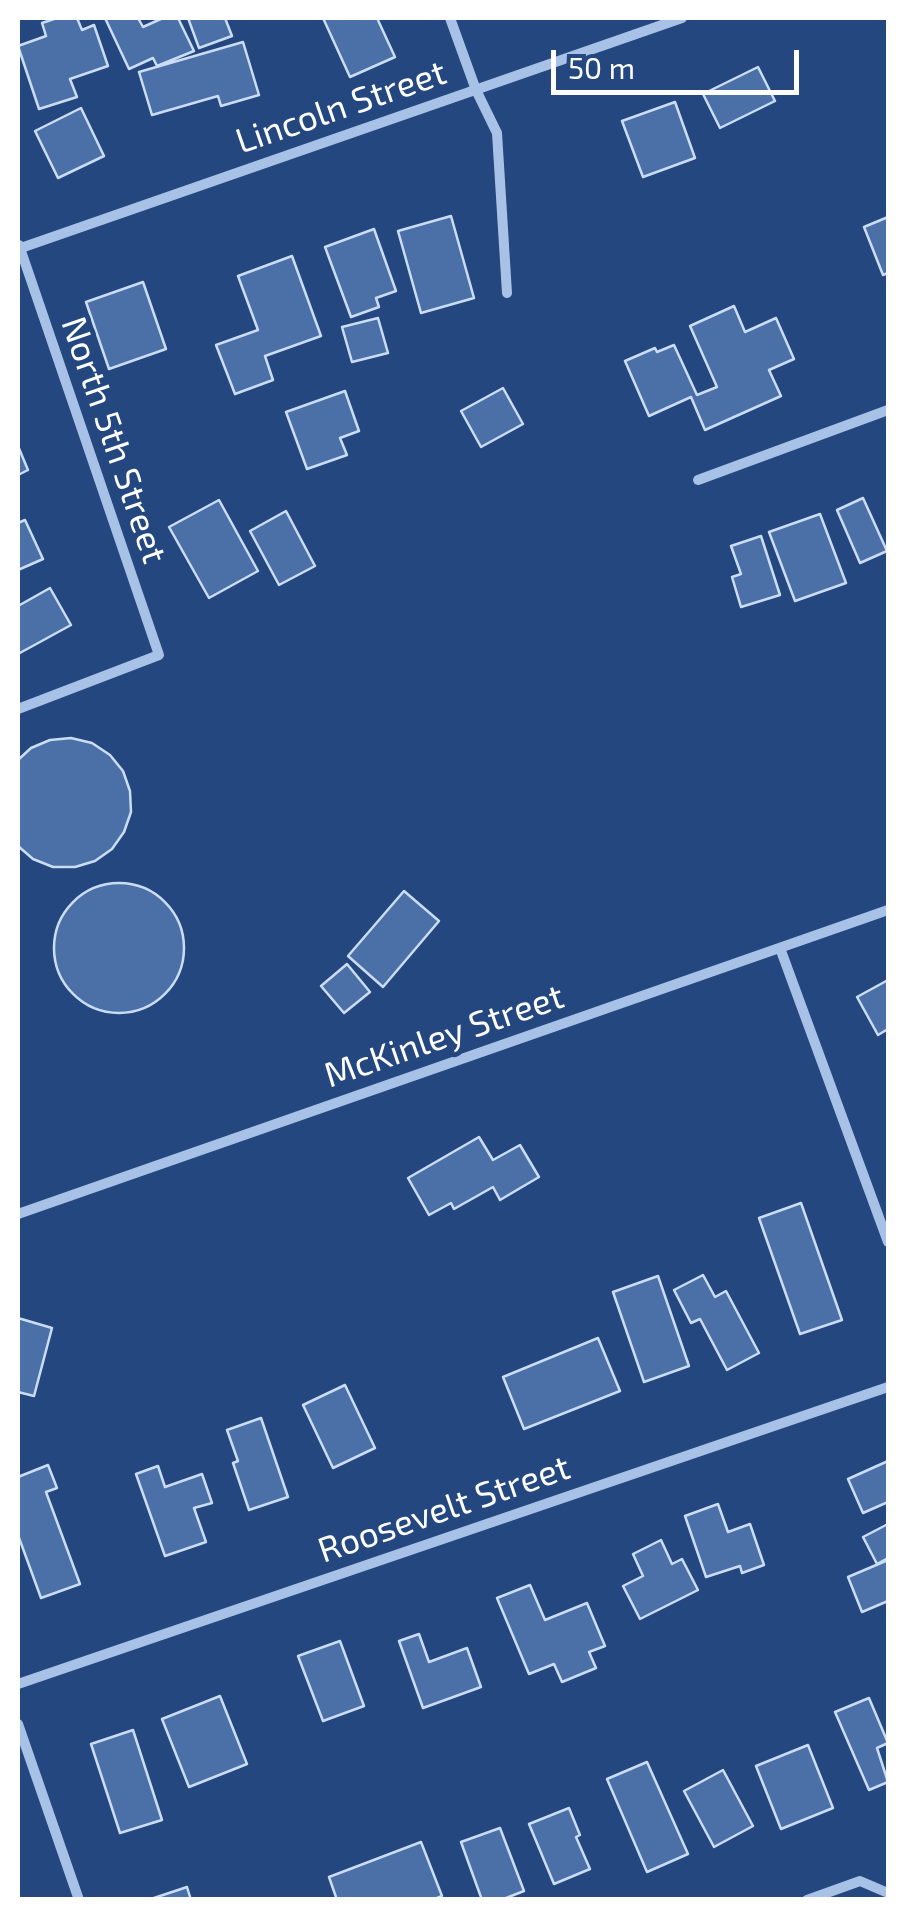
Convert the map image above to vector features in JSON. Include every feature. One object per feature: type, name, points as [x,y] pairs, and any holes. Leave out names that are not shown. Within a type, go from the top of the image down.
[{"type":"street","points":[[450,18],[476,90],[497,132],[508,293]]},
{"type":"street","name":"Lincoln Street","points":[[18,247],[682,18]]},
{"type":"street","name":"North 5th Street","points":[[18,247],[159,655],[18,709]]},
{"type":"street","points":[[698,480],[888,410]]},
{"type":"street","name":"McKinley Street","points":[[18,1214],[888,910]]},
{"type":"street","points":[[780,948],[888,1242]]},
{"type":"street","name":"Roosevelt Street","points":[[18,1684],[888,1386]]},
{"type":"street","points":[[18,1724],[79,1900]]},
{"type":"street","points":[[807,1900],[860,1882],[888,1892]]},
{"type":"building","points":[[77,18],[82,30],[94,25],[108,66],[70,79],[77,97],[39,109],[18,46],[46,36],[42,23]]},
{"type":"building","points":[[105,18],[138,18],[143,27],[163,18],[178,18],[194,51],[157,66],[153,58],[129,69]]},
{"type":"building","points":[[188,18],[225,18],[232,36],[199,48]]},
{"type":"building","points":[[323,18],[377,18],[395,57],[350,77]]},
{"type":"building","points":[[243,42],[259,95],[221,106],[218,96],[152,115],[139,72]]},
{"type":"building","points":[[758,67],[775,101],[720,128],[703,94]]},
{"type":"building","points":[[675,102],[695,158],[643,177],[622,121]]},
{"type":"building","points":[[81,108],[104,156],[58,178],[35,131]]},
{"type":"building","points":[[451,216],[474,298],[421,313],[398,231]]},
{"type":"building","points":[[888,217],[888,273],[883,275],[864,227]]},
{"type":"building","points":[[374,229],[396,291],[376,298],[379,307],[351,317],[325,247]]},
{"type":"building","points":[[292,256],[321,336],[265,356],[273,380],[235,394],[216,345],[258,330],[238,276]]},
{"type":"building","points":[[143,282],[166,349],[109,369],[86,302]]},
{"type":"building","points":[[734,306],[745,332],[776,318],[794,359],[769,370],[781,396],[705,430],[691,397],[649,416],[625,361],[655,348],[657,352],[674,345],[697,395],[717,387],[690,326]]},
{"type":"building","points":[[378,318],[388,353],[352,362],[342,327]]},
{"type":"building","points":[[503,388],[523,424],[481,447],[461,411]]},
{"type":"building","points":[[345,391],[359,431],[340,438],[347,455],[307,469],[286,412]]},
{"type":"building","points":[[18,446],[28,470],[18,475]]},
{"type":"building","points":[[863,498],[887,551],[860,563],[837,510]]},
{"type":"building","points":[[219,500],[258,571],[209,598],[169,527]]},
{"type":"building","points":[[286,511],[315,566],[279,585],[250,531]]},
{"type":"building","points":[[820,514],[846,583],[795,601],[769,532]]},
{"type":"building","points":[[25,520],[43,559],[18,570],[18,523]]},
{"type":"building","points":[[761,536],[780,595],[741,607],[732,577],[741,574],[731,546]]},
{"type":"building","points":[[50,588],[71,625],[18,654],[18,606]]},
{"type":"building","points":[[71,738],[92,743],[110,755],[123,771],[130,791],[131,812],[112,849],[95,861],[75,867],[53,867],[33,859],[18,846],[18,760],[31,748],[50,740]]},
{"type":"building","points":[[119,883],[144,888],[165,902],[179,923],[184,948],[179,973],[165,994],[144,1008],[119,1013],[94,1008],[73,994],[59,973],[54,948],[59,923],[73,902],[94,888]]},
{"type":"building","points":[[404,891],[439,921],[383,987],[348,956]]},
{"type":"building","points":[[347,964],[370,992],[344,1013],[321,986]]},
{"type":"building","points":[[888,980],[888,1029],[878,1035],[857,997]]},
{"type":"building","points":[[479,1137],[493,1160],[520,1145],[539,1177],[500,1200],[493,1187],[454,1209],[451,1203],[429,1215],[408,1178]]},
{"type":"building","points":[[801,1203],[842,1320],[800,1334],[759,1218]]},
{"type":"building","points":[[703,1275],[715,1297],[726,1291],[759,1353],[727,1370],[700,1319],[691,1323],[674,1290]]},
{"type":"building","points":[[658,1276],[689,1366],[644,1382],[613,1292]]},
{"type":"building","points":[[18,1318],[52,1328],[34,1396],[18,1392]]},
{"type":"building","points":[[598,1338],[620,1391],[524,1429],[503,1377]]},
{"type":"building","points":[[345,1385],[375,1448],[333,1468],[303,1405]]},
{"type":"building","points":[[261,1418],[288,1497],[249,1510],[227,1430]]},
{"type":"building","points":[[888,1461],[888,1502],[863,1513],[848,1479]]},
{"type":"building","points":[[48,1465],[57,1488],[46,1492],[80,1584],[41,1598],[18,1535],[18,1477]]},
{"type":"building","points":[[158,1466],[165,1487],[202,1474],[212,1503],[194,1508],[206,1542],[165,1556],[136,1474]]},
{"type":"building","points":[[718,1504],[728,1532],[750,1524],[764,1565],[742,1573],[740,1566],[706,1577],[685,1516]]},
{"type":"building","points":[[888,1524],[888,1558],[877,1564],[863,1537]]},
{"type":"building","points":[[661,1540],[672,1564],[682,1559],[698,1590],[640,1619],[623,1586],[643,1576],[633,1554]]},
{"type":"building","points":[[888,1560],[888,1601],[862,1612],[848,1577]]},
{"type":"building","points":[[530,1585],[545,1620],[587,1603],[605,1646],[589,1652],[596,1668],[562,1682],[554,1664],[529,1674],[497,1598]]},
{"type":"building","points":[[419,1634],[429,1662],[467,1648],[481,1687],[423,1708],[399,1641]]},
{"type":"building","points":[[340,1641],[364,1706],[323,1721],[298,1656]]},
{"type":"building","points":[[220,1696],[247,1764],[189,1787],[162,1719]]},
{"type":"building","points":[[869,1698],[888,1743],[877,1748],[888,1782],[869,1790],[835,1712]]},
{"type":"building","points":[[133,1730],[162,1820],[120,1833],[91,1744]]},
{"type":"building","points":[[808,1745],[833,1808],[781,1829],[756,1766]]},
{"type":"building","points":[[647,1762],[688,1854],[647,1872],[607,1779]]},
{"type":"building","points":[[723,1770],[753,1826],[714,1847],[684,1791]]},
{"type":"building","points":[[569,1808],[590,1869],[554,1884],[529,1824]]},
{"type":"building","points":[[500,1828],[524,1891],[501,1900],[482,1900],[461,1842]]},
{"type":"building","points":[[421,1842],[442,1896],[432,1900],[337,1900],[329,1877]]},
{"type":"building","points":[[187,1887],[191,1900],[148,1900]]}]
